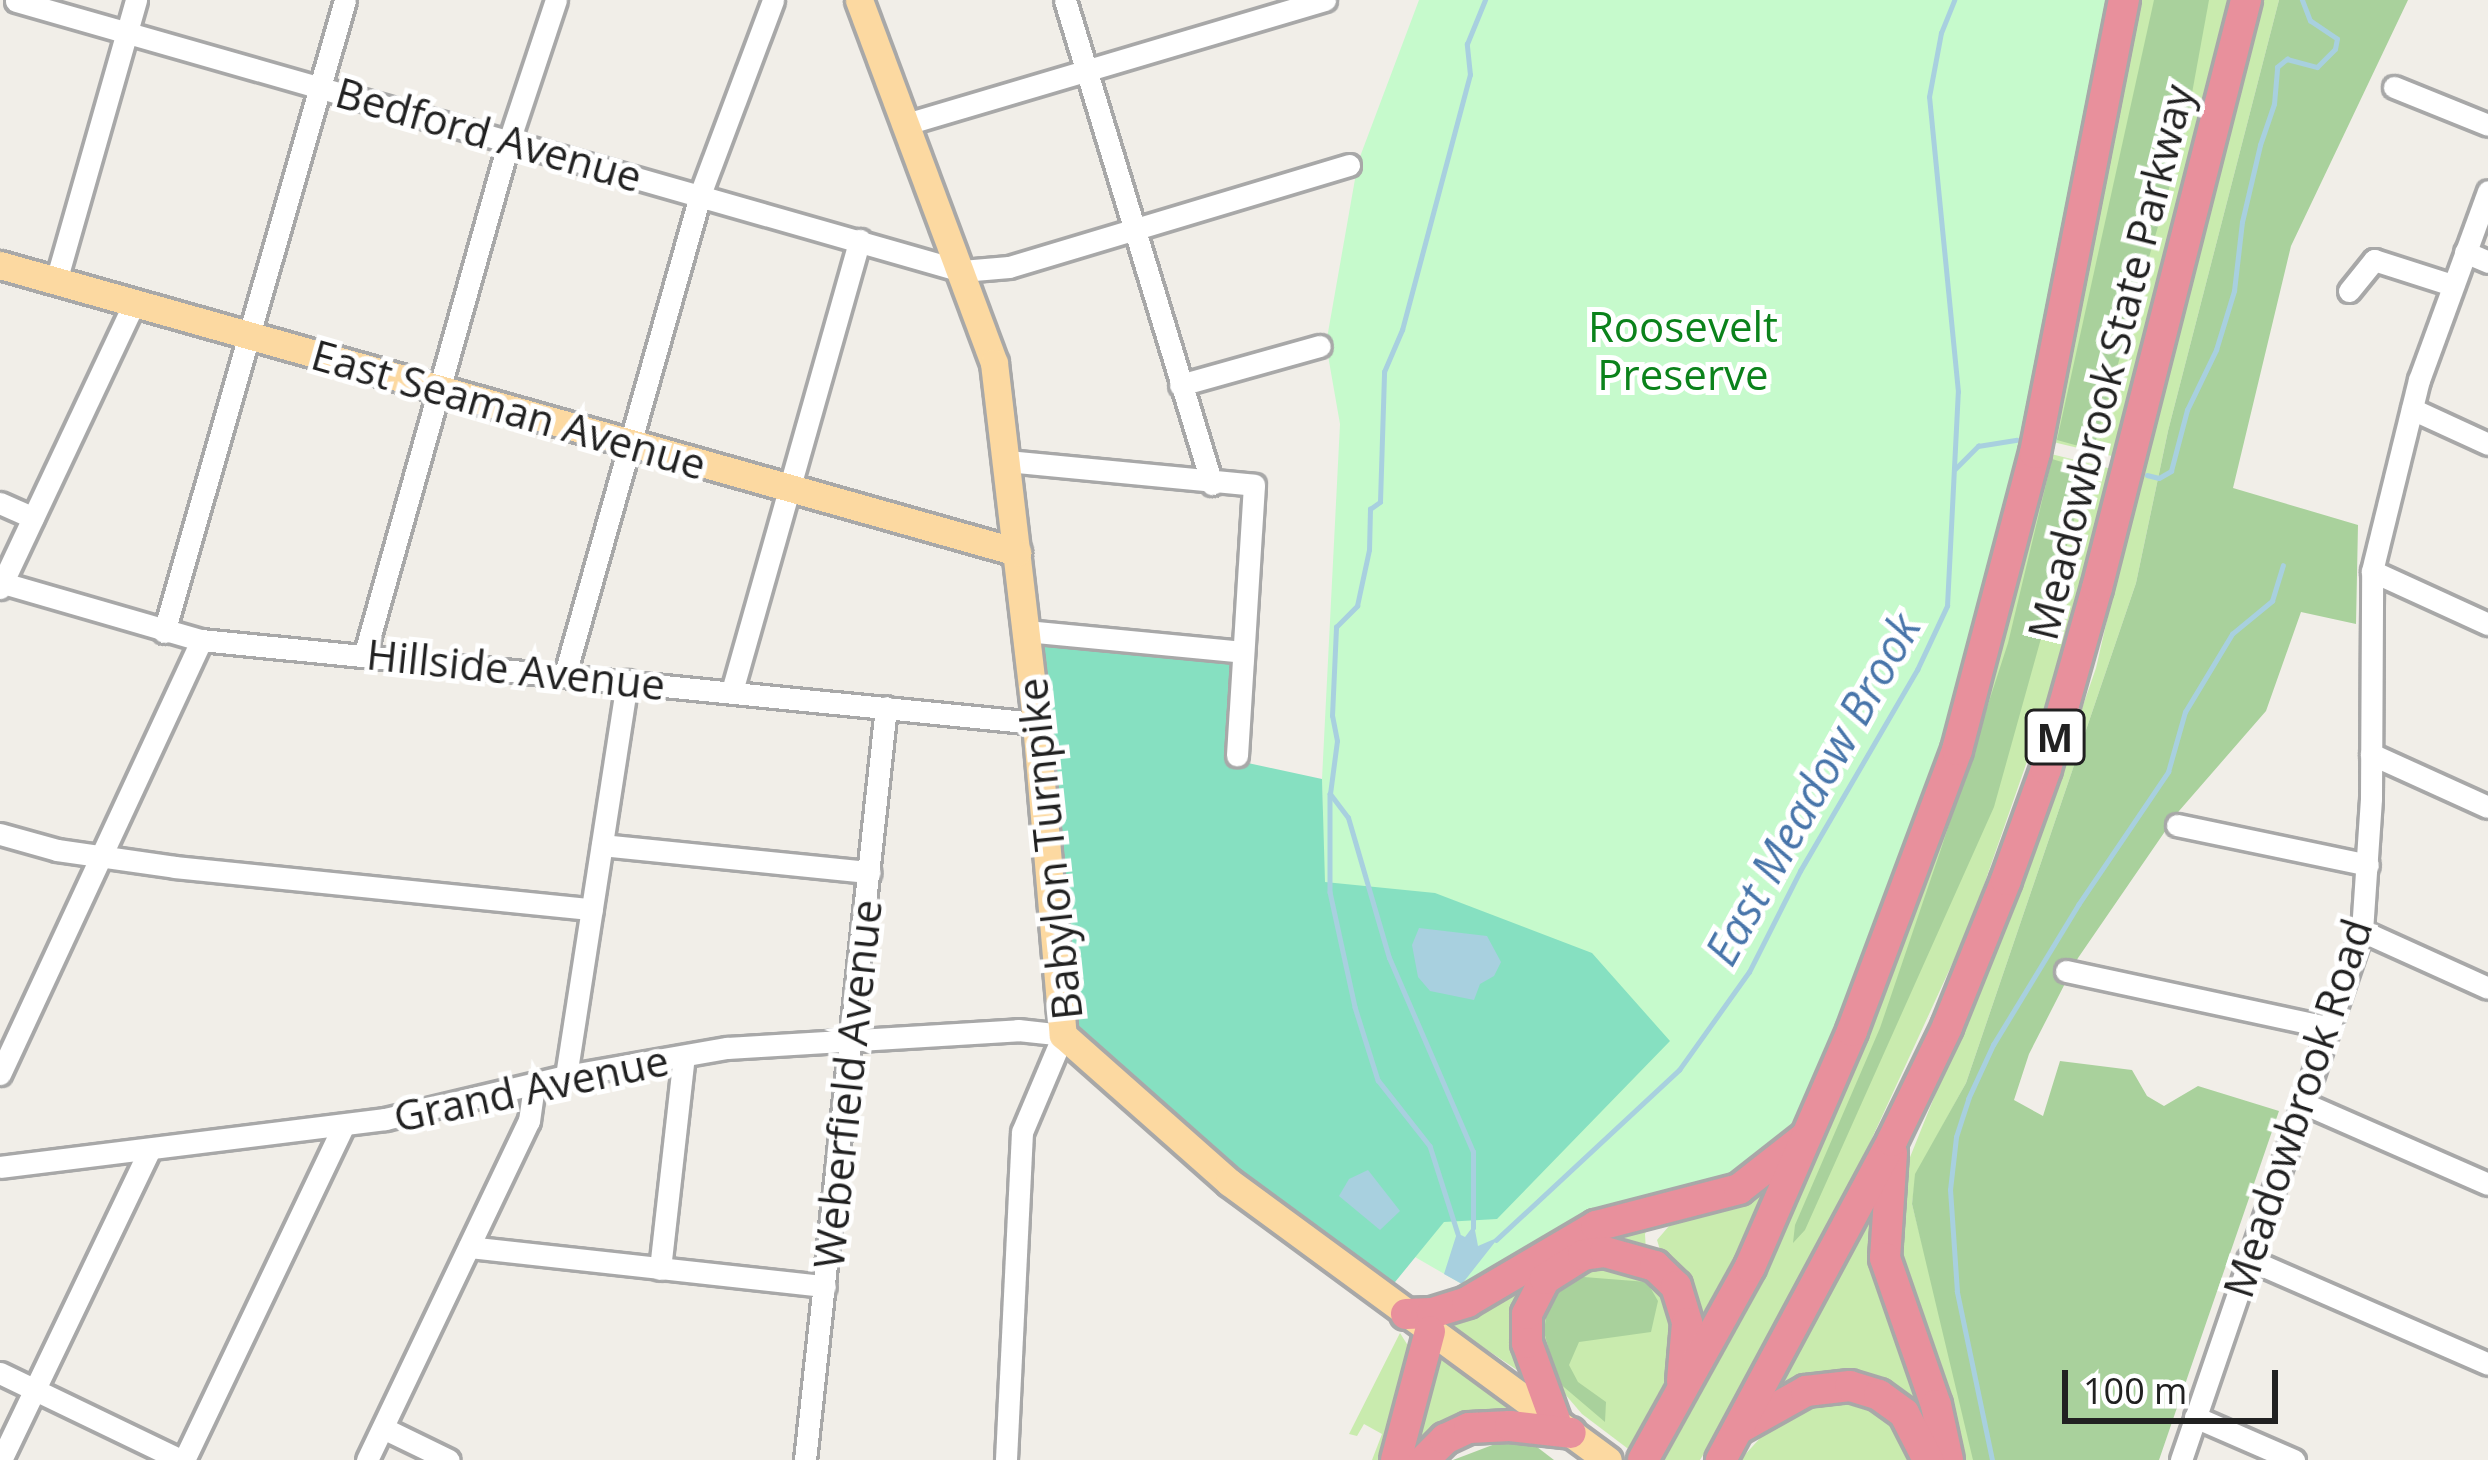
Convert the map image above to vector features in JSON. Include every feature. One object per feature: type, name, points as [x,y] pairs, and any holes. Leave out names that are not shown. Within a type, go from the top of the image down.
[{"type":"highway","name":"Meadowbrook State Parkway","points":[[1643,1460],[1750,1267],[1921,852],[1987,646],[2035,453],[2124,0]]},
{"type":"highway","name":"Meadowbrook State Parkway","points":[[1720,1460],[1892,1141],[1947,1027],[2045,769],[2097,588],[2246,0]]},
{"type":"highway","points":[[1396,1460],[1418,1322],[1467,1302],[1596,1226],[1678,1209],[1739,1189],[1806,1136]]},
{"type":"highway","points":[[1892,1141],[1885,1258],[1936,1405],[1948,1460]]},
{"type":"highway","points":[[1655,1266],[1650,1237],[1678,1209]]},
{"type":"highway","points":[[1582,1441],[1527,1343],[1530,1304],[1545,1279],[1583,1255],[1605,1252],[1655,1266],[1676,1286],[1688,1323],[1681,1394]]},
{"type":"highway","points":[[1740,1428],[1806,1391],[1850,1386],[1879,1395],[1904,1413],[1928,1460]]},
{"type":"highway","points":[[1424,1460],[1445,1439],[1469,1429],[1510,1426],[1582,1441]]},
{"type":"main road","name":"Babylon Turnpike","points":[[859,0],[994,363],[1036,723],[1064,1035],[1228,1182],[1582,1441]]},
{"type":"main road","name":"East Seaman Avenue","points":[[0,265],[1018,552]]},
{"type":"street","points":[[56,281],[136,0]]},
{"type":"street","points":[[164,632],[344,0]]},
{"type":"street","points":[[364,653],[509,140],[556,0]]},
{"type":"street","points":[[565,674],[700,192],[773,0]]},
{"type":"street","points":[[1065,0],[1180,385],[1223,484]]},
{"type":"street","points":[[906,124],[1325,0]]},
{"type":"street","name":"Bedford Avenue","points":[[16,1],[700,192],[962,271]]},
{"type":"street","points":[[2394,87],[2488,125]]},
{"type":"street","points":[[962,271],[1009,267],[1349,165]]},
{"type":"street","name":"Meadowbrook Road","points":[[2181,1460],[2362,931],[2368,865],[2372,572],[2412,409],[2488,191]]},
{"type":"street","points":[[732,692],[860,240]]},
{"type":"street","points":[[2465,251],[2488,262]]},
{"type":"street","points":[[2349,291],[2374,260],[2452,286]]},
{"type":"street","points":[[1,586],[134,303]]},
{"type":"street","points":[[1180,385],[1320,346]]},
{"type":"street","points":[[2412,409],[2488,444]]},
{"type":"street","points":[[1007,461],[1254,485],[1238,755]]},
{"type":"street","points":[[0,503],[33,518]]},
{"type":"street","points":[[2372,572],[2488,624]]},
{"type":"street","name":"Hillside Avenue","points":[[1,586],[201,640],[1036,723]]},
{"type":"street","points":[[1026,631],[1243,652]]},
{"type":"street","points":[[0,1074],[201,640]]},
{"type":"street","points":[[566,1076],[627,681]]},
{"type":"street","name":"Weberfield Avenue","points":[[806,1460],[886,707]]},
{"type":"street","points":[[2371,754],[2488,807]]},
{"type":"street","points":[[2176,826],[2368,865]]},
{"type":"street","points":[[0,834],[100,857],[592,909]]},
{"type":"street","points":[[602,845],[870,872]]},
{"type":"street","points":[[2362,931],[2488,988]]},
{"type":"street","points":[[2066,971],[2327,1027]]},
{"type":"street","name":"Grand Avenue","points":[[0,1167],[344,1125],[566,1076],[684,1056],[852,1037],[1018,1030],[1064,1035]]},
{"type":"street","points":[[1006,1460],[1022,1132],[1064,1035]]},
{"type":"street","points":[[660,1269],[684,1056]]},
{"type":"street","points":[[368,1460],[529,1121],[533,1084]]},
{"type":"street","points":[[2301,1102],[2488,1184]]},
{"type":"street","points":[[0,1373],[183,1460],[344,1125]]},
{"type":"street","points":[[1,1460],[150,1149]]},
{"type":"street","points":[[470,1247],[825,1286]]},
{"type":"street","points":[[2248,1258],[2488,1364]]},
{"type":"street","points":[[2195,1417],[2294,1460]]},
{"type":"street","points":[[383,1429],[449,1460]]},
{"type":"green space","name":"Roosevelt Preserve","points":[[1419,0],[2109,0],[2030,412],[1983,602],[1920,825],[1807,1098],[1783,1138],[1743,1176],[1472,1290],[1415,1257],[1444,1221],[1324,898],[1322,779],[1340,424],[1326,344],[1358,162]]},
{"type":"green space","points":[[2140,0],[2233,0],[2116,457],[2053,442]]},
{"type":"green space","points":[[2154,0],[2209,0],[2184,137],[2093,450],[2057,440]]},
{"type":"green space","points":[[2260,0],[2279,0],[2168,431],[2136,583],[1966,1083],[1916,1174],[1912,1204],[1973,1444],[1973,1460],[1958,1460],[1897,1273],[1894,1197],[2028,864],[2096,668],[2156,406]]},
{"type":"green space","points":[[2279,0],[2408,0],[2291,246],[2233,488],[2358,525],[2356,624],[2301,612],[2266,711],[2179,811],[2078,958],[2029,1054],[2014,1100],[2043,1116],[2060,1061],[2132,1070],[2147,1096],[2164,1106],[2198,1086],[2279,1111],[2159,1460],[1973,1460],[1912,1204],[1915,1174],[1966,1083],[2136,583],[2168,431]]},
{"type":"green space","points":[[2051,454],[2112,469],[2047,704],[1970,925],[1805,1284],[1700,1460],[1662,1460],[1732,1331],[1813,1162],[1880,1002],[1958,785]]},
{"type":"green space","points":[[2052,459],[2088,470],[1994,807],[1805,1230],[1793,1243],[1795,1225],[1880,1028],[1941,849],[2008,643]]},
{"type":"green space","points":[[1029,633],[1239,655],[1234,760],[1322,779],[1325,882],[1435,893],[1592,953],[1670,1041],[1497,1219],[1444,1222],[1382,1298],[1064,1037]]},
{"type":"green space","points":[[1776,1166],[1754,1229],[1692,1354],[1657,1240],[1669,1226],[1730,1207]]},
{"type":"green space","points":[[1883,1187],[1942,1455],[1889,1391],[1779,1396],[1798,1347]]},
{"type":"green space","points":[[1651,1220],[1645,1234],[1646,1252],[1538,1274],[1523,1374],[1441,1319],[1540,1262]]},
{"type":"green space","points":[[1613,1258],[1668,1292],[1681,1331],[1672,1373],[1631,1451],[1582,1414],[1540,1365],[1537,1306],[1554,1278]]},
{"type":"green space","points":[[1571,1276],[1647,1282],[1658,1301],[1651,1332],[1579,1342],[1569,1365],[1578,1382],[1606,1402],[1605,1422],[1558,1382],[1544,1332],[1549,1294]]},
{"type":"green space","points":[[1400,1333],[1412,1352],[1389,1460],[1372,1460],[1382,1434],[1364,1424],[1357,1436],[1349,1434]]},
{"type":"green space","points":[[1434,1354],[1526,1422],[1415,1460],[1406,1449]]},
{"type":"green space","points":[[1828,1392],[1900,1417],[1920,1460],[1740,1460],[1787,1409]]},
{"type":"green space","points":[[1503,1441],[1537,1447],[1554,1460],[1453,1460]]},
{"type":"water","points":[[1419,928],[1487,936],[1501,962],[1494,976],[1480,984],[1474,1000],[1430,991],[1418,977],[1412,945]]},
{"type":"water","points":[[1368,1170],[1400,1211],[1380,1230],[1339,1196],[1349,1179]]},
{"type":"water","points":[[1474,1225],[1478,1246],[1499,1237],[1462,1284],[1444,1274],[1457,1233],[1465,1237]]},
{"type":"waterway","points":[[1473,1228],[1473,1152],[1389,958],[1348,818],[1330,794],[1337,741],[1332,716],[1336,627],[1357,606],[1369,550],[1370,509],[1380,502],[1384,372],[1402,330],[1470,75],[1467,44],[1485,0]]},
{"type":"waterway","name":"East Meadow Brook","points":[[1496,1240],[1679,1070],[1749,972],[1800,871],[1917,670],[1947,606],[1958,392],[1929,97],[1941,33],[1954,0]]},
{"type":"waterway","points":[[2147,475],[2159,478],[2171,471],[2187,410],[2216,350],[2234,291],[2242,222],[2274,104],[2277,67],[2287,59],[2317,67],[2335,49],[2337,39],[2310,21],[2302,0]]},
{"type":"waterway","points":[[1955,469],[1978,446],[2017,440]]},
{"type":"waterway","points":[[1992,1460],[1957,1292],[1950,1190],[1956,1137],[1968,1099],[1993,1045],[2078,905],[2168,772],[2185,712],[2232,634],[2272,601],[2283,566]]},
{"type":"waterway","points":[[1330,794],[1330,892],[1355,1007],[1378,1080],[1430,1146],[1458,1234]]}]
